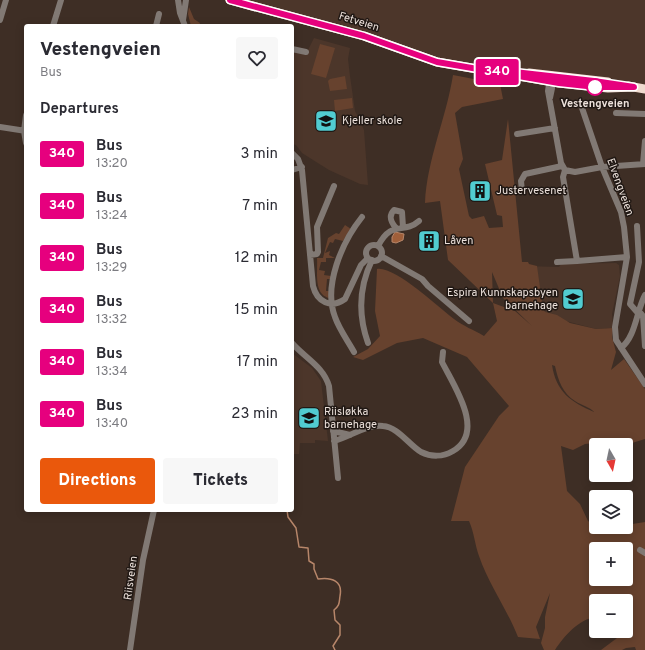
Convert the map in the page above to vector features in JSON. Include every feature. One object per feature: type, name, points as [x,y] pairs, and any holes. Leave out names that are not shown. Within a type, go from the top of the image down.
[{"type":"highway","name":"Fetveien","points":[[230,0],[364,36],[430,60],[552,80],[645,89]]},
{"type":"street","points":[[0,20],[6,0]]},
{"type":"street","points":[[54,24],[60,0]]},
{"type":"street","points":[[178,0],[180,13],[184,23]]},
{"type":"street","points":[[184,23],[186,0]]},
{"type":"street","points":[[156,24],[159,14]]},
{"type":"street","points":[[294,49],[306,52]]},
{"type":"street","points":[[552,80],[548,91],[563,168],[563,177],[577,261]]},
{"type":"street","name":"Elvengveien","points":[[580,105],[602,167],[621,212],[627,257],[615,327],[616,340],[645,384]]},
{"type":"street","points":[[616,113],[645,114]]},
{"type":"street","points":[[0,127],[24,131]]},
{"type":"street","points":[[517,134],[555,128]]},
{"type":"street","points":[[522,191],[521,180],[525,174],[563,168],[575,172],[602,167],[644,164],[645,141]]},
{"type":"street","points":[[294,154],[302,167],[315,294],[324,302],[332,304],[342,301],[348,296],[361,265],[370,259],[376,260],[381,256]]},
{"type":"street","points":[[294,169],[302,167]]},
{"type":"street","points":[[310,255],[317,254],[318,252],[316,228],[334,186]]},
{"type":"street","points":[[396,228],[391,218],[394,210],[402,212],[403,227]]},
{"type":"street","points":[[354,352],[334,316],[332,304],[334,275],[342,244],[362,220]]},
{"type":"street","points":[[378,246],[386,233],[396,228],[414,225],[419,221]]},
{"type":"street","name":"Elvengveien","points":[[637,226],[639,262],[630,304],[643,316],[645,346]]},
{"type":"street","points":[[370,259],[366,253],[368,249],[372,246],[378,246]]},
{"type":"street","points":[[378,246],[381,250],[381,256]]},
{"type":"street","points":[[381,256],[422,278],[428,286],[470,321]]},
{"type":"street","points":[[557,262],[627,257]]},
{"type":"street","points":[[368,343],[362,320],[361,304],[365,274],[370,259]]},
{"type":"street","points":[[620,348],[630,337],[638,311],[645,295]]},
{"type":"street","points":[[294,345],[320,368],[326,376],[329,386],[338,478]]},
{"type":"street","points":[[334,441],[374,427],[384,426],[395,431],[420,451],[431,455],[449,454],[458,449],[465,440],[469,427],[467,414],[442,362],[444,352]]},
{"type":"street","points":[[333,431],[350,435]]},
{"type":"street","name":"Riisveien","points":[[130,650],[143,560],[154,512]]},
{"type":"shaded area","points":[[239,0],[645,0],[645,86],[602,83],[472,66],[422,57]]},
{"type":"shaded area","points":[[189,7],[194,19],[200,24],[190,24],[188,14]]},
{"type":"shaded area","name":"Kjeller skole","points":[[314,38],[350,48],[348,59],[350,76],[355,111],[364,130],[368,185],[360,184],[329,170],[302,153],[294,144],[294,51],[306,54]]},
{"type":"shaded area","points":[[320,44],[335,48],[326,78],[311,74]]},
{"type":"shaded area","points":[[453,75],[500,84],[503,99],[462,107],[455,113],[463,159],[459,169],[469,216],[472,219],[484,216],[489,228],[503,227],[502,216],[497,215],[485,164],[502,160],[508,119],[522,262],[528,262],[529,264],[537,266],[543,309],[545,312],[557,315],[570,323],[596,329],[613,328],[612,337],[616,352],[611,370],[624,359],[645,389],[645,439],[633,443],[633,438],[589,438],[589,444],[573,450],[561,446],[567,491],[580,504],[589,522],[589,534],[633,534],[633,524],[645,522],[645,650],[636,650],[635,647],[622,650],[601,650],[617,638],[633,638],[633,594],[589,594],[589,618],[572,629],[555,650],[544,650],[541,643],[545,628],[545,617],[550,593],[536,627],[540,639],[518,637],[483,567],[469,521],[451,521],[465,467],[499,416],[509,406],[467,357],[423,338],[397,343],[363,360],[353,357],[368,349],[380,336],[375,311],[377,269],[385,270],[405,280],[457,321],[484,336],[497,321],[493,303],[448,260],[440,201],[425,203],[429,171]],"holes":[[[492,272],[503,298],[532,326],[515,311],[493,303]],[[552,365],[555,366],[559,381],[567,395],[594,412],[578,404],[566,395],[557,382]]]},
{"type":"shaded area","points":[[345,76],[347,89],[330,91],[328,81],[330,79]]},
{"type":"shaded area","points":[[352,98],[353,108],[335,111],[334,100]]},
{"type":"shaded area","points":[[345,225],[351,229],[343,241],[335,239],[333,243],[330,242],[325,253],[330,251],[329,255],[335,258],[326,258],[326,262],[321,262],[319,270],[325,271],[324,275],[331,276],[331,279],[327,279],[326,291],[330,291],[329,298],[324,296],[318,287],[317,258],[323,258],[328,238],[336,233],[339,234]]},
{"type":"shaded area","points":[[395,232],[404,234],[403,240],[396,243],[392,242],[392,237]]},
{"type":"shaded area","name":"Espira Kunnskapsbyen barnehage","points":[[616,263],[619,265],[620,276],[612,314],[613,328],[596,329],[539,314],[524,266],[559,267],[561,264]]},
{"type":"shaded area","name":"Riisløkka barnehage","points":[[294,354],[312,368],[321,381],[328,441],[315,440],[315,443],[300,443],[299,454],[294,454]]},
{"type":"waterway","points":[[287,512],[288,517],[296,528],[299,547],[308,548],[309,561],[314,564],[314,569],[318,579],[335,581],[340,587],[339,604],[334,610],[335,620],[340,625],[340,635],[333,646],[335,650]]},
{"type":"bus line","name":"340","points":[[230,0],[364,36],[437,62],[559,83],[596,87],[634,87],[616,83],[496,70]]},
{"type":"place","name":"Vestengveien","points":[[595,87]]},
{"type":"place","name":"Kjeller skole","points":[[326,121]]},
{"type":"place","name":"Justervesenet","points":[[480,191]]},
{"type":"place","name":"Låven","points":[[429,241]]},
{"type":"place","name":"Espira Kunnskapsbyen barnehage","points":[[573,299]]},
{"type":"place","name":"Riisløkka barnehage","points":[[309,418]]}]
